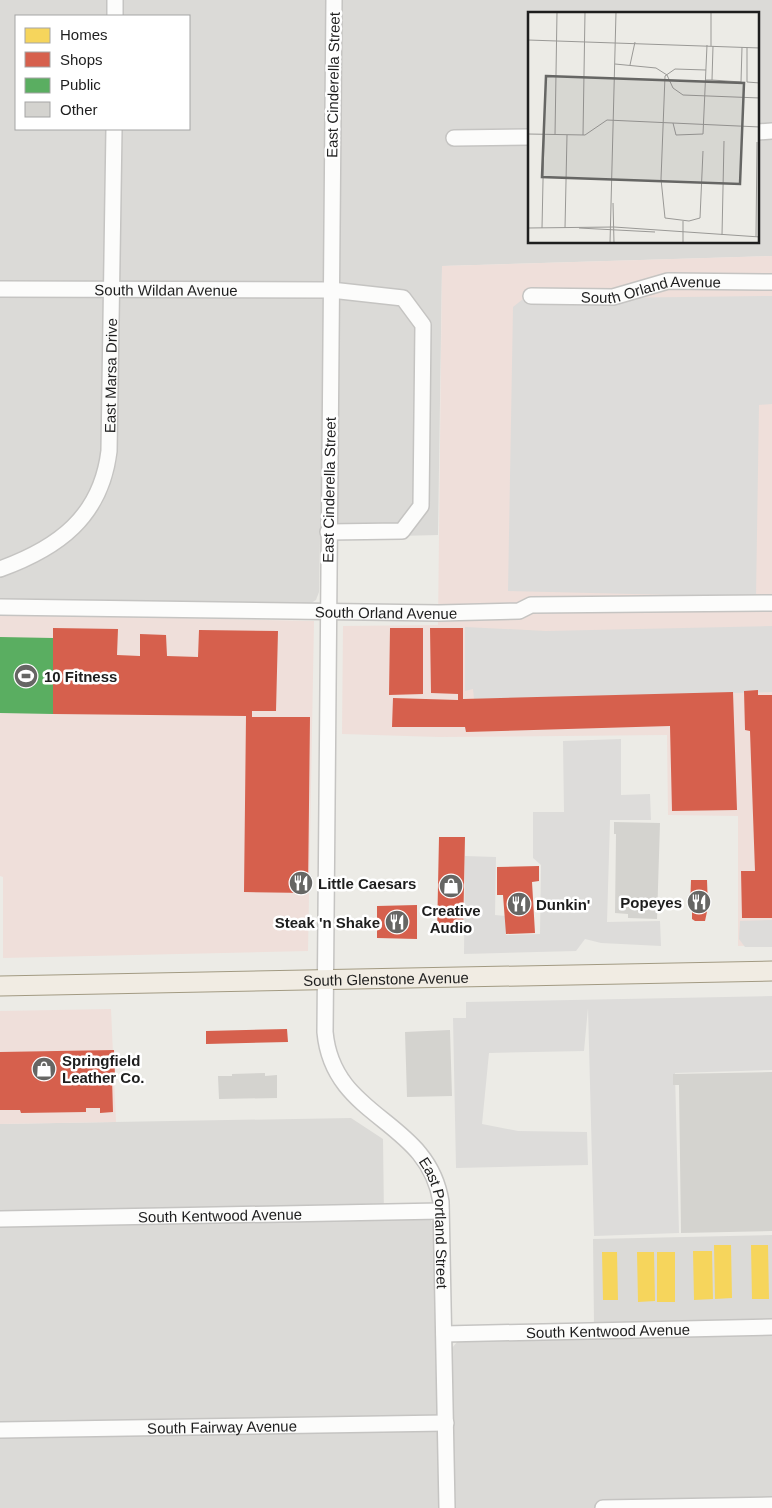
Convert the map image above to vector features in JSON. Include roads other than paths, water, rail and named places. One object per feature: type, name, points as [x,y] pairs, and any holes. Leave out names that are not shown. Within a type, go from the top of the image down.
[{"type":"main road","name":"South Glenstone Avenue","points":[[0,986],[772,971]]},
{"type":"street","points":[[115,0],[115,15]]},
{"type":"street","name":"East Cinderella Street","points":[[324,979],[334,0]]},
{"type":"street","name":"East Marsa Drive","points":[[0,569],[27,559],[63,538],[88,508],[101,486],[109,451],[114,130]]},
{"type":"street","points":[[454,138],[528,137]]},
{"type":"street","name":"South Orland Avenue","points":[[531,296],[613,297],[668,281],[772,282]]},
{"type":"street","name":"South Wildan Avenue","points":[[0,289],[331,290],[403,298],[422,325],[421,506],[402,530],[328,532]]},
{"type":"street","name":"South Orland Avenue","points":[[0,607],[440,614],[519,611],[531,605],[772,602]]},
{"type":"street","name":"East Portland Street","points":[[324,979],[326,1044],[334,1068],[356,1098],[406,1137],[421,1154],[437,1183],[441,1211],[447,1508]]},
{"type":"street","name":"South Kentwood Avenue","points":[[0,1219],[441,1211]]},
{"type":"street","name":"South Kentwood Avenue","points":[[444,1334],[772,1327]]},
{"type":"street","name":"South Fairway Avenue","points":[[0,1430],[446,1423]]},
{"type":"street","points":[[603,1508],[772,1505]]},
{"type":"place","name":"10 Fitness","points":[[26,676]]},
{"type":"place","name":"Little Caesars","points":[[301,883]]},
{"type":"place","name":"Creative Audio","points":[[451,886]]},
{"type":"place","name":"Popeyes","points":[[699,902]]},
{"type":"place","name":"Dunkin'","points":[[519,904]]},
{"type":"place","name":"Steak 'n Shake","points":[[397,922]]},
{"type":"place","name":"Springfield Leather Co.","points":[[44,1069]]}]
